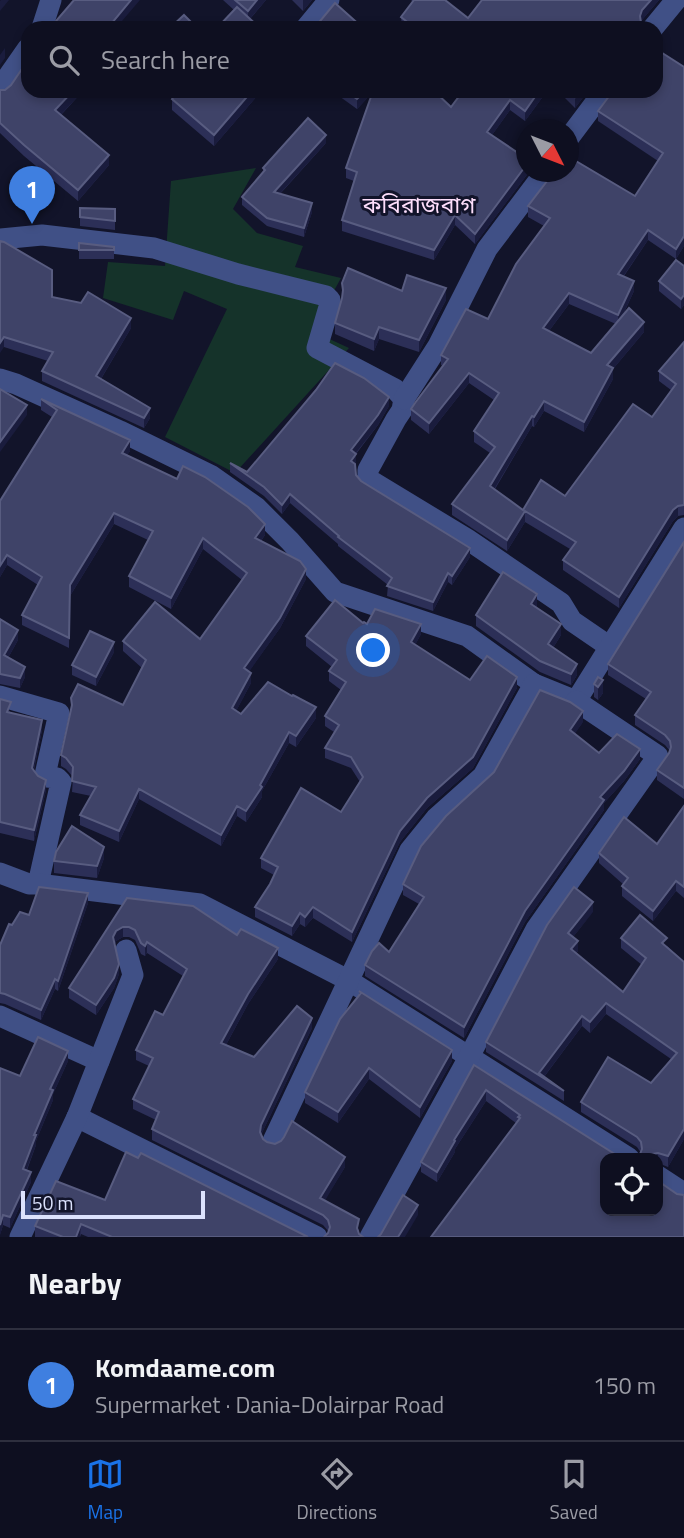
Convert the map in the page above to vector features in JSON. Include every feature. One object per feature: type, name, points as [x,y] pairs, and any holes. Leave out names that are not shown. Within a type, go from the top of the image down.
[{"type":"street","points":[[44,21],[51,0]]},
{"type":"street","points":[[312,21],[328,0]]},
{"type":"street","points":[[659,21],[676,0]]},
{"type":"street","points":[[0,88],[21,58]]},
{"type":"street","points":[[579,125],[599,98]]},
{"type":"street","points":[[538,182],[488,249],[438,346],[404,399],[402,410],[368,470],[368,479],[467,539],[561,603],[572,621],[610,646]]},
{"type":"street","points":[[0,239],[42,235],[154,248],[238,274],[326,296],[330,300],[329,307],[317,348],[395,389],[404,399]]},
{"type":"street","points":[[0,379],[120,431],[212,476],[256,508],[290,541],[335,592],[467,636],[534,684],[576,701],[658,756],[536,929],[370,1237]]},
{"type":"street","points":[[576,701],[684,528]]},
{"type":"street","points":[[273,1141],[410,850],[436,818],[483,776],[534,684]]},
{"type":"street","points":[[0,696],[59,713],[45,775],[61,782],[38,884]]},
{"type":"street","points":[[0,873],[29,884],[200,904],[348,980],[621,1153]]},
{"type":"street","points":[[20,1237],[77,1116],[133,975],[126,950]]},
{"type":"street","points":[[0,1016],[99,1061]]},
{"type":"street","points":[[77,1116],[317,1237]]},
{"type":"street","points":[[663,1179],[684,1193]]},
{"type":"green space","points":[[256,168],[233,209],[257,233],[303,246],[295,267],[341,278],[312,331],[349,348],[235,473],[165,437],[227,309],[184,291],[173,320],[103,298],[108,262],[165,266],[171,181]]},
{"type":"building","points":[[74,0],[131,0],[114,21],[56,21]]},
{"type":"building","points":[[235,0],[257,0],[248,11]]},
{"type":"building","points":[[414,0],[445,0],[468,18],[482,0],[651,0],[642,10],[641,21],[406,21],[401,17]]},
{"type":"building","points":[[335,3],[355,21],[320,21]]},
{"type":"building","points":[[237,7],[252,21],[224,21]]},
{"type":"building","points":[[184,15],[190,21],[178,21]]},
{"type":"building","points":[[663,54],[684,67],[684,236],[676,249],[648,230],[618,274],[634,281],[618,315],[569,293],[543,328],[591,353],[629,308],[644,322],[607,365],[613,368],[584,422],[544,401],[490,486],[523,510],[541,480],[565,496],[633,404],[652,417],[676,384],[659,371],[684,342],[684,505],[673,510],[619,597],[563,560],[576,542],[525,511],[507,540],[452,504],[495,447],[474,431],[499,393],[469,373],[429,423],[411,409],[448,359],[441,355],[466,309],[488,319],[516,264],[550,218],[528,206],[546,182],[579,182],[579,163],[635,196],[663,153],[598,111],[608,98],[663,98]]},
{"type":"building","points":[[21,70],[21,98],[66,98],[55,110],[109,155],[78,190],[0,123],[0,90],[11,85]]},
{"type":"building","points":[[173,98],[246,98],[214,135]]},
{"type":"building","points":[[371,98],[441,98],[451,107],[458,98],[534,98],[525,111],[510,100],[487,132],[516,152],[516,179],[475,234],[455,215],[434,250],[342,220],[357,172],[346,168]]},
{"type":"building","points":[[308,118],[326,135],[274,192],[312,203],[304,228],[267,218],[242,197],[265,170],[263,168]]},
{"type":"building","points":[[80,208],[115,209],[115,221],[80,217]]},
{"type":"building","points":[[0,241],[52,270],[52,297],[81,303],[88,292],[131,318],[96,376],[150,408],[144,418],[42,371],[53,352],[4,337],[0,343]]},
{"type":"building","points":[[79,243],[114,247],[114,250],[79,250]]},
{"type":"building","points":[[676,260],[684,266],[684,295],[681,299],[659,281]]},
{"type":"building","points":[[348,268],[402,291],[407,275],[446,288],[419,340],[379,327],[374,339],[335,323],[342,298],[342,283]]},
{"type":"building","points":[[335,363],[364,378],[389,397],[351,450],[356,454],[351,461],[355,464],[356,475],[361,481],[470,548],[452,576],[448,573],[433,602],[387,586],[392,578],[338,537],[290,494],[282,505],[264,487],[230,463],[247,472],[316,390]]},
{"type":"building","points":[[0,389],[27,405],[0,442]]},
{"type":"building","points":[[41,399],[130,440],[122,453],[177,479],[183,466],[205,477],[248,507],[265,524],[255,538],[300,561],[306,569],[280,618],[244,668],[251,673],[232,708],[241,714],[268,682],[316,707],[296,736],[289,732],[260,785],[262,787],[246,811],[237,806],[221,835],[139,789],[119,831],[80,815],[96,787],[72,781],[73,767],[61,755],[72,705],[71,698],[78,684],[123,705],[146,660],[123,641],[155,602],[200,639],[247,573],[203,538],[171,598],[129,576],[153,531],[114,513],[70,585],[69,638],[22,615],[42,577],[7,555],[0,566],[0,501],[57,410]]},
{"type":"building","points":[[684,542],[684,788],[657,770],[669,753],[670,741],[635,715],[651,692],[608,664]]},
{"type":"building","points":[[503,572],[537,594],[531,604],[561,624],[548,644],[577,664],[571,674],[540,661],[476,615]]},
{"type":"building","points":[[335,600],[363,623],[367,624],[375,609],[421,624],[411,642],[470,680],[487,656],[517,677],[473,757],[427,798],[400,831],[352,932],[313,907],[305,917],[300,913],[292,926],[255,907],[278,867],[261,858],[301,788],[341,812],[363,777],[351,757],[325,748],[339,725],[325,716],[346,682],[329,671],[337,660],[306,636]]},
{"type":"building","points":[[0,619],[18,630],[4,655],[25,667],[20,678],[0,674]]},
{"type":"building","points":[[90,631],[114,642],[96,677],[72,665]]},
{"type":"building","points":[[598,677],[603,680],[598,687],[594,684]]},
{"type":"building","points":[[540,690],[570,702],[583,711],[570,730],[599,753],[617,734],[640,749],[600,797],[604,800],[525,911],[464,1027],[365,965],[379,943],[389,952],[424,897],[403,884],[421,846],[446,816],[494,772]]},
{"type":"building","points":[[0,699],[11,702],[7,712],[42,720],[32,768],[38,776],[46,780],[34,830],[0,822]]},
{"type":"building","points":[[684,806],[684,887],[676,881],[653,911],[622,886],[628,878],[599,853],[624,817],[657,844]]},
{"type":"building","points":[[72,826],[104,847],[97,866],[54,861],[56,852]]},
{"type":"building","points":[[39,887],[88,893],[58,981],[55,979],[41,1010],[0,993],[0,945],[9,924],[12,925],[20,912],[29,915]]},
{"type":"building","points":[[574,887],[593,902],[568,933],[578,941],[571,949],[623,992],[646,958],[621,938],[640,915],[667,938],[662,943],[684,962],[684,1129],[668,1156],[663,1153],[640,1153],[641,1142],[637,1137],[581,1102],[608,1057],[651,1083],[677,1053],[606,1003],[590,1022],[582,1016],[539,1073],[564,1091],[486,1042],[547,925]]},
{"type":"building","points":[[127,898],[193,906],[237,935],[241,929],[278,948],[221,1043],[254,1057],[297,1006],[312,1018],[260,1132],[263,1139],[275,1144],[284,1137],[292,1121],[345,1157],[320,1198],[359,1219],[357,1228],[363,1237],[324,1237],[330,1227],[323,1215],[152,1129],[159,1112],[133,1099],[153,1058],[136,1050],[155,1011],[163,1015],[187,969],[147,942],[145,946],[141,943],[135,930],[123,927],[116,931],[113,937],[119,964],[114,978],[96,1005],[69,988]]},
{"type":"building","points":[[359,991],[452,1050],[420,1107],[369,1068],[338,1112],[305,1092],[340,1019],[361,993]]},
{"type":"building","points":[[38,1037],[68,1051],[50,1089],[53,1090],[23,1169],[31,1172],[10,1217],[3,1215],[0,1225],[0,1068],[20,1076]]},
{"type":"building","points":[[474,1065],[613,1153],[600,1153],[600,1216],[663,1216],[663,1184],[677,1194],[684,1195],[684,1237],[431,1237],[520,1118],[520,1115],[486,1090],[437,1172],[421,1162]]},
{"type":"building","points":[[126,1152],[138,1158],[141,1153],[308,1237],[112,1237],[81,1224],[76,1237],[63,1237],[35,1226],[56,1181],[105,1200]]},
{"type":"building","points":[[403,1195],[418,1205],[398,1237],[378,1237],[381,1234]]},
{"type":"place","name":"Komdaame.com","points":[[32,224]]},
{"type":"district","name":"কবিরাজবাগ","points":[[419,205]]}]
